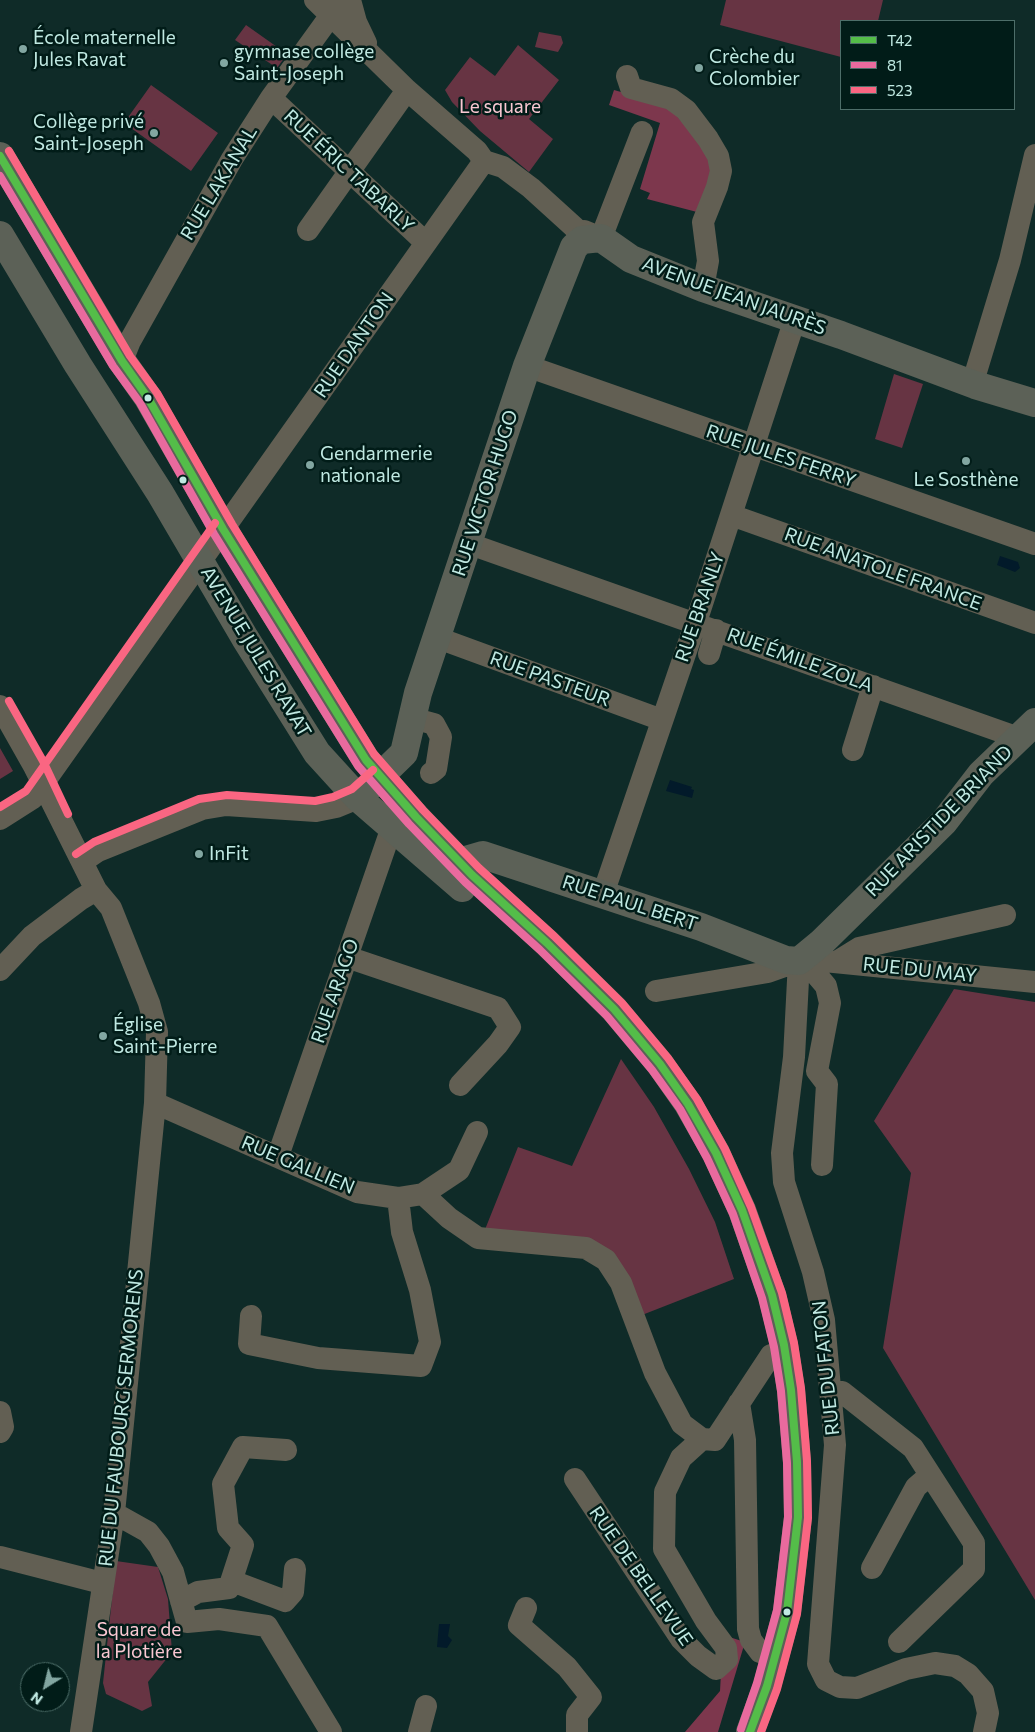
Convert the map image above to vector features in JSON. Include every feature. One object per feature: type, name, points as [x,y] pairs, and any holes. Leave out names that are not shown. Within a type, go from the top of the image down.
[{"type":"main road","name":"AVENUE JULES RAVAT","points":[[0,156],[313,677],[380,777],[404,822]]},
{"type":"main road","name":"AVENUE JULES RAVAT","points":[[0,235],[78,365],[201,560],[246,638],[317,753],[358,798],[404,822]]},
{"type":"main road","name":"AVENUE JEAN JAURÈS","points":[[586,235],[631,259],[703,288],[796,319],[975,385],[1035,403]]},
{"type":"main road","name":"RUE VICTOR HUGO","points":[[404,822],[404,754],[412,718],[467,543],[527,366],[574,247],[586,235]]},
{"type":"main road","points":[[95,390],[128,368]]},
{"type":"main road","name":"RUE ARISTIDE BRIAND","points":[[802,960],[944,822],[982,774],[1027,730]]},
{"type":"main road","points":[[358,798],[404,754]]},
{"type":"main road","points":[[404,822],[454,869],[602,1018],[648,1074],[698,1154],[730,1217],[758,1302],[770,1355],[777,1392],[784,1462],[778,1561],[760,1652],[734,1732]]},
{"type":"main road","name":"RUE PAUL BERT","points":[[454,869],[483,855],[701,927],[786,960],[802,960]]},
{"type":"main road","points":[[454,869],[614,1009],[660,1064],[688,1104],[716,1153],[742,1210],[772,1295],[784,1345],[791,1390],[797,1462],[798,1517],[787,1612],[767,1686],[750,1732]]},
{"type":"street","name":"AVENUE JEAN JAURÈS","points":[[350,0],[356,22],[377,61]]},
{"type":"street","name":"AVENUE JEAN JAURÈS","points":[[328,5],[377,61],[477,151],[484,161],[503,167],[531,188],[586,235]]},
{"type":"street","name":"RUE LAKANAL","points":[[128,368],[130,341],[180,249],[232,159],[328,5]]},
{"type":"street","points":[[627,76],[632,88],[671,99],[686,110],[718,156],[721,171],[717,188],[703,222],[708,261],[703,288]]},
{"type":"street","points":[[308,230],[407,90]]},
{"type":"street","name":"RUE ÉRIC TABARLY","points":[[271,98],[426,243]]},
{"type":"street","points":[[586,235],[642,132]]},
{"type":"street","points":[[975,385],[974,375],[1010,260],[1035,155]]},
{"type":"street","name":"RUE DANTON","points":[[0,819],[33,798],[41,784],[484,161]]},
{"type":"street","name":"RUE BRANLY","points":[[603,894],[796,319]]},
{"type":"street","name":"RUE JULES FERRY","points":[[527,366],[1035,544]]},
{"type":"street","name":"RUE ANATOLE FRANCE","points":[[731,515],[1035,623]]},
{"type":"street","name":"RUE ÉMILE ZOLA","points":[[467,543],[873,686],[1027,730]]},
{"type":"street","points":[[709,654],[716,630]]},
{"type":"street","name":"RUE PASTEUR","points":[[438,638],[662,720]]},
{"type":"street","points":[[852,750],[873,686]]},
{"type":"street","name":"RUE DU FAUBOURG SERMORENS","points":[[0,706],[34,766],[41,784],[96,890],[111,908],[149,1003],[157,1032],[155,1103],[114,1513],[81,1732]]},
{"type":"street","points":[[412,718],[434,724],[441,737],[436,768],[431,773]]},
{"type":"street","points":[[82,862],[98,851],[202,810],[226,805],[316,811],[336,807],[358,798]]},
{"type":"street","name":"RUE ARAGO","points":[[278,1156],[346,957],[404,822]]},
{"type":"street","points":[[0,970],[32,936],[96,890]]},
{"type":"street","points":[[838,961],[859,948],[1005,915]]},
{"type":"street","points":[[346,957],[498,1008],[510,1027],[498,1044],[460,1085]]},
{"type":"street","points":[[656,990],[768,972],[802,960],[826,986],[830,1003],[818,1071],[827,1084],[822,1165]]},
{"type":"street","name":"RUE DU MAY","points":[[802,960],[838,961],[1035,982]]},
{"type":"street","name":"RUE DU FATON","points":[[802,960],[794,1057],[782,1153],[784,1182],[813,1272],[824,1320],[835,1445],[818,1664],[826,1680],[840,1687],[857,1688],[906,1669],[935,1663],[954,1666],[968,1674],[982,1691],[988,1713],[984,1732]]},
{"type":"street","name":"RUE GALLIEN","points":[[155,1103],[357,1192],[398,1198],[423,1194],[459,1170],[477,1132]]},
{"type":"street","points":[[423,1194],[449,1218],[478,1238],[586,1248],[606,1260],[621,1282],[654,1373],[682,1424],[702,1439]]},
{"type":"street","points":[[252,1316],[249,1344],[318,1358],[421,1366],[430,1342],[420,1290],[402,1232],[398,1198]]},
{"type":"street","name":"RUE DE BELLEVUE","points":[[575,1479],[681,1639],[698,1656],[716,1669],[727,1659],[726,1648],[706,1621],[664,1549],[665,1492],[681,1458],[702,1439],[716,1440],[770,1355]]},
{"type":"street","points":[[830,1391],[842,1392],[913,1448],[974,1543],[974,1569],[899,1642]]},
{"type":"street","points":[[739,1404],[744,1440],[748,1629],[751,1640],[760,1652]]},
{"type":"street","points":[[0,1412],[3,1427],[0,1432]]},
{"type":"street","points":[[181,1601],[198,1592],[230,1588],[243,1545],[228,1528],[223,1484],[243,1446],[286,1450]]},
{"type":"street","points":[[872,1568],[916,1487],[930,1475]]},
{"type":"street","points":[[114,1513],[148,1532],[159,1546],[173,1572],[187,1622],[219,1619],[267,1626],[331,1732]]},
{"type":"street","points":[[0,1556],[102,1583]]},
{"type":"street","points":[[232,1580],[285,1601],[293,1592],[295,1569]]},
{"type":"street","points":[[526,1608],[519,1625],[567,1667],[591,1696],[577,1715],[578,1732]]},
{"type":"street","points":[[419,1732],[426,1706]]},
{"type":"green space","points":[[726,0],[883,0],[878,20],[840,20],[840,57],[720,25]]},
{"type":"green space","points":[[246,25],[287,54],[277,68],[235,40]]},
{"type":"green space","points":[[539,32],[561,36],[563,43],[558,52],[535,47]]},
{"type":"green space","name":"Le square","points":[[518,45],[559,80],[529,119],[553,139],[529,172],[480,131],[452,102],[445,90],[470,57],[495,76]]},
{"type":"green space","points":[[151,85],[218,133],[191,171],[124,123]]},
{"type":"green space","points":[[894,374],[923,384],[902,448],[875,439]]},
{"type":"green space","points":[[0,748],[13,771],[0,779]]},
{"type":"green space","points":[[954,989],[1035,1002],[1035,1600],[883,1348],[911,1173],[874,1121]]},
{"type":"green space","points":[[621,1059],[654,1107],[689,1169],[715,1222],[734,1279],[642,1315],[620,1268],[484,1232],[518,1147],[572,1166]]},
{"type":"green space","name":"Square de la Plotière","points":[[116,1561],[158,1567],[168,1599],[172,1652],[148,1682],[152,1706],[142,1711],[106,1694],[103,1683]]},
{"type":"shaded area","points":[[614,90],[667,105],[693,134],[716,171],[697,212],[647,199],[650,193],[640,189],[660,123],[609,105]]},
{"type":"shaded area","points":[[723,1635],[745,1642],[718,1732],[685,1732],[720,1691]]},
{"type":"water","points":[[1000,556],[1018,562],[1020,568],[1015,572],[997,565]]},
{"type":"water","points":[[670,780],[692,787],[691,789],[694,790],[692,798],[666,791]]},
{"type":"water","points":[[439,1624],[450,1624],[448,1636],[452,1640],[447,1648],[437,1647]]},
{"type":"transit line","name":"523","points":[[9,151],[130,356],[157,393],[232,524],[374,754],[423,810],[479,868],[554,936],[622,1003],[668,1058],[697,1099],[725,1149],[751,1207],[782,1293],[794,1343],[801,1388],[807,1461],[808,1518],[797,1614],[777,1689],[761,1732]]},
{"type":"transit line","name":"T42","points":[[0,156],[122,361],[148,398],[223,529],[366,760],[416,817],[472,875],[547,943],[614,1009],[660,1064],[688,1104],[716,1153],[742,1210],[772,1295],[784,1345],[791,1390],[797,1462],[798,1517],[787,1612],[767,1686],[750,1732]]},
{"type":"transit line","name":"81","points":[[0,176],[113,366],[140,403],[214,534],[358,766],[409,824],[465,882],[540,950],[607,1016],[652,1070],[680,1109],[707,1158],[733,1214],[762,1298],[774,1347],[781,1391],[787,1463],[788,1517],[777,1610],[757,1683],[741,1729]]},
{"type":"transit line","name":"523","points":[[0,807],[26,791],[215,523]]},
{"type":"transit line","name":"523","points":[[9,701],[43,761],[68,814]]},
{"type":"transit line","name":"523","points":[[76,854],[94,842],[199,799],[227,795],[315,801],[333,797],[352,789],[373,770]]},
{"type":"place","name":"École maternelle Jules Ravat","points":[[23,49]]},
{"type":"place","name":"gymnase collège Saint-Joseph","points":[[224,63]]},
{"type":"place","name":"Crèche du Colombier","points":[[699,68]]},
{"type":"place","name":"Collège privé Saint-Joseph","points":[[154,133]]},
{"type":"place","name":"Le Sosthène","points":[[966,461]]},
{"type":"place","name":"Gendarmerie nationale","points":[[310,465]]},
{"type":"place","name":"InFit","points":[[199,854]]},
{"type":"place","name":"Église Saint-Pierre","points":[[103,1036]]}]
